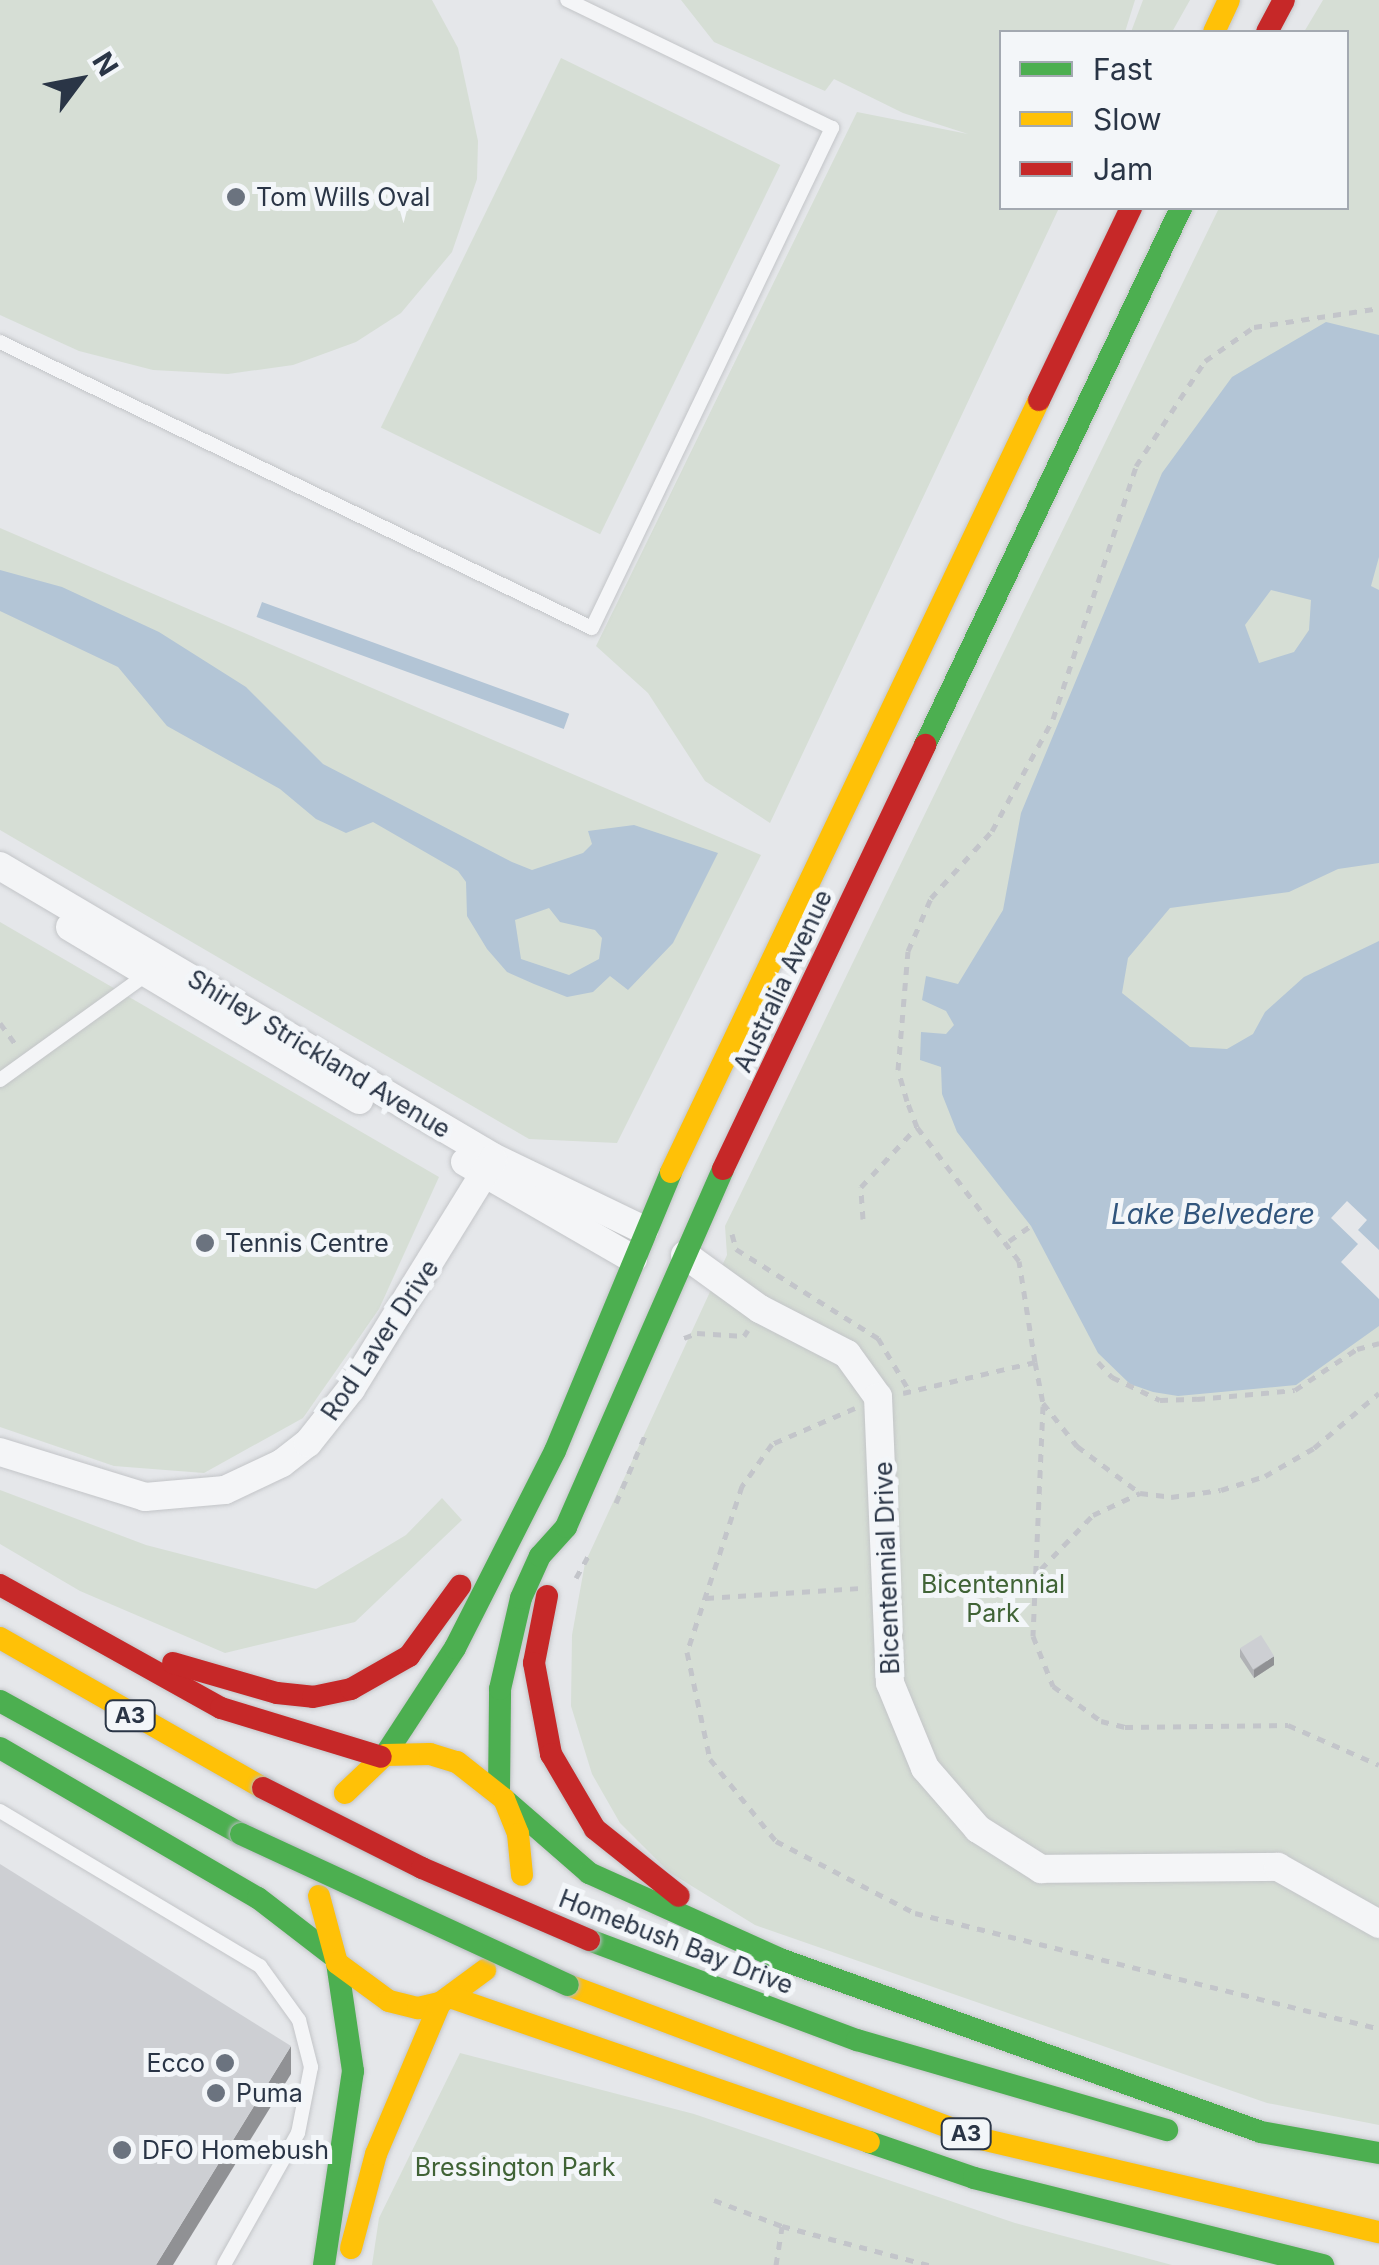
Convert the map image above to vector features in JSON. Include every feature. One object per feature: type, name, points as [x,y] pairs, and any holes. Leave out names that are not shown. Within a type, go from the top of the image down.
[{"type":"main road","points":[[1215,30],[1230,0]]},
{"type":"main road","points":[[1269,30],[1284,0]]},
{"type":"main road","name":"Australia Avenue","points":[[346,1792],[383,1756],[455,1648],[575,1398],[644,1230],[1130,210]]},
{"type":"main road","name":"Australia Avenue","points":[[502,1796],[506,1648],[540,1556],[566,1527],[685,1255],[1180,210]]},
{"type":"main road","points":[[80,1631],[277,1693],[313,1696],[367,1682],[409,1656],[432,1632],[540,1436],[616,1356],[663,1255],[685,1255]]},
{"type":"main road","points":[[566,1527],[566,1560],[542,1606],[534,1663],[540,1720],[563,1780],[582,1813],[626,1858],[780,1960]]},
{"type":"main road","points":[[0,1584],[221,1708],[383,1756],[445,1758],[502,1796],[589,1873],[780,1960],[1260,2132],[1379,2153]]},
{"type":"main road","name":"Homebush Bay Drive","points":[[0,1638],[264,1788],[422,1868],[589,1940],[856,2040],[1188,2136]]},
{"type":"main road","name":"A3","points":[[0,1702],[241,1834],[568,1986],[978,2138],[1379,2232]]},
{"type":"main road","points":[[0,1748],[258,1898],[388,2001],[418,2008],[446,2001],[486,1970]]},
{"type":"main road","points":[[502,1796],[518,1834],[522,1875]]},
{"type":"main road","points":[[319,1896],[352,2070],[324,2265]]},
{"type":"main road","points":[[348,2265],[376,2154],[446,2001]]},
{"type":"main road","points":[[446,2001],[974,2178],[1323,2265]]},
{"type":"main road","points":[[1224,2146],[1379,2179]]},
{"type":"street","name":"Shirley Strickland Avenue","points":[[0,866],[633,1258]]},
{"type":"street","name":"Shirley Strickland Avenue","points":[[0,884],[147,974],[489,1166],[644,1230]]},
{"type":"street","name":"Rod Laver Drive","points":[[0,1452],[145,1497],[225,1490],[282,1463],[331,1418],[489,1166]]},
{"type":"street","points":[[685,1255],[760,1308],[848,1354],[878,1397]]},
{"type":"street","name":"Bicentennial Drive","points":[[878,1397],[890,1683],[925,1768],[978,1829],[1042,1869],[1278,1867],[1379,1924]]},
{"type":"lane","points":[[0,342],[592,628],[832,128],[567,0]]},
{"type":"lane","points":[[0,1080],[147,974]]},
{"type":"lane","points":[[0,1810],[260,1966],[299,2020],[311,2068],[298,2133],[224,2265]]},
{"type":"path","points":[[1379,308],[1254,327],[1206,361],[1136,466],[1053,719],[992,831],[932,898],[908,951],[898,1070],[918,1127],[1009,1240],[1028,1292],[1043,1403],[1040,1570],[1033,1636],[1041,1666],[1074,1705],[1126,1728],[1288,1725],[1379,1766]]},
{"type":"path","points":[[863,1219],[861,1187],[918,1127]]},
{"type":"path","points":[[1009,1240],[1035,1224]]},
{"type":"path","points":[[681,1340],[697,1333],[744,1336],[760,1308]]},
{"type":"path","points":[[1098,1362],[1112,1376],[1160,1400],[1197,1399],[1294,1390],[1357,1349],[1379,1343]]},
{"type":"path","points":[[878,1397],[1035,1362]]},
{"type":"path","points":[[1043,1403],[1078,1446],[1140,1493],[1171,1497],[1221,1490],[1265,1476],[1314,1448],[1379,1393]]},
{"type":"path","points":[[613,1510],[651,1419]]},
{"type":"path","points":[[1040,1570],[1093,1515],[1140,1493]]},
{"type":"path","points":[[568,1593],[596,1542]]},
{"type":"path","points":[[705,1598],[887,1588]]},
{"type":"path","points":[[714,2200],[782,2226],[930,2265]]},
{"type":"path","points":[[776,2265],[782,2226]]},
{"type":"green space","name":"Tom Wills Oval","points":[[0,0],[432,0],[458,48],[478,141],[477,179],[452,252],[401,313],[356,342],[293,365],[228,374],[153,370],[79,351],[0,315]]},
{"type":"green space","points":[[681,0],[1135,0],[1126,30],[999,30],[999,210],[1058,210],[770,823],[705,781],[648,693],[596,646],[857,112],[968,134],[903,113],[834,79],[825,91],[714,42]]},
{"type":"green space","points":[[1143,0],[1190,0],[1173,30],[1132,30]]},
{"type":"green space","name":"Bicentennial Park","points":[[1323,0],[1379,0],[1379,2125],[1267,2103],[755,1925],[669,1872],[620,1823],[592,1774],[571,1706],[572,1635],[585,1563],[727,1255],[725,1226],[1218,210],[1349,210],[1349,30],[1305,30]]},
{"type":"green space","points":[[561,58],[780,165],[600,534],[381,427]]},
{"type":"green space","points":[[0,528],[761,855],[617,1143],[529,1139],[0,830]]},
{"type":"green space","name":"Tennis Centre","points":[[0,922],[439,1177],[379,1309],[303,1418],[204,1473],[114,1466],[0,1427]]},
{"type":"green space","points":[[0,1490],[146,1545],[316,1589],[406,1535],[442,1498],[462,1520],[355,1622],[225,1653],[80,1591],[0,1544]]},
{"type":"green space","name":"Bressington Park","points":[[460,2053],[694,2114],[1015,2223],[1172,2265],[372,2265],[379,2218]]},
{"type":"water","name":"Lake Belvedere","points":[[1326,322],[1379,335],[1379,557],[1371,586],[1379,590],[1379,863],[1338,869],[1289,892],[1170,908],[1128,958],[1122,993],[1190,1047],[1227,1049],[1253,1034],[1265,1012],[1304,977],[1379,941],[1379,1326],[1296,1385],[1178,1396],[1130,1384],[1098,1353],[1031,1226],[957,1132],[942,1094],[941,1067],[920,1060],[921,1032],[946,1034],[954,1025],[946,1011],[922,1000],[926,976],[958,984],[1003,910],[1021,813],[1162,473],[1232,377]],"holes":[[[1271,590],[1311,600],[1309,630],[1294,652],[1259,663],[1245,625]]]},
{"type":"water","points":[[0,570],[62,587],[159,632],[246,687],[323,764],[532,870],[583,853],[592,844],[588,831],[634,825],[718,853],[673,943],[628,990],[610,976],[593,992],[567,997],[507,972],[487,949],[467,916],[466,882],[458,871],[373,822],[346,833],[316,819],[280,789],[167,726],[118,667],[0,611]],"holes":[[[549,908],[560,922],[595,930],[602,938],[599,959],[569,975],[521,959],[515,920]]]},
{"type":"water","points":[[262,602],[569,714],[564,729],[257,617]]},
{"type":"pier","points":[[1347,1201],[1367,1220],[1358,1230],[1379,1250],[1379,1299],[1341,1262],[1358,1244],[1331,1218]]},
{"type":"building","points":[[1261,1635],[1274,1656],[1253,1669],[1240,1648]]},
{"type":"building","name":"DFO Homebush","points":[[0,1864],[291,2046],[156,2265],[0,2265]]},
{"type":"traffic: fast","points":[[925,745],[1180,210]]},
{"type":"traffic: fast","points":[[499,1792],[500,1689],[521,1598],[540,1556],[566,1527],[723,1169]]},
{"type":"traffic: fast","points":[[385,1755],[455,1648],[555,1451],[671,1172]]},
{"type":"traffic: fast","points":[[0,1701],[241,1834]]},
{"type":"traffic: fast","points":[[0,1748],[258,1898],[332,1955]]},
{"type":"traffic: fast","points":[[504,1799],[589,1873],[780,1959],[1261,2132],[1379,2153]]},
{"type":"traffic: fast","points":[[241,1834],[568,1985]]},
{"type":"traffic: fast","points":[[589,1940],[857,2040],[1167,2130]]},
{"type":"traffic: fast","points":[[324,2265],[353,2071],[337,1963]]},
{"type":"traffic: fast","points":[[869,2142],[974,2178],[1323,2265]]},
{"type":"traffic: slow","points":[[1215,30],[1229,0]]},
{"type":"traffic: slow","points":[[671,1172],[1039,400]]},
{"type":"traffic: slow","points":[[0,1638],[263,1788]]},
{"type":"traffic: slow","points":[[345,1793],[385,1755],[430,1754],[457,1762],[504,1799],[518,1834],[522,1875]]},
{"type":"traffic: slow","points":[[319,1896],[337,1963],[389,2001],[418,2008],[440,2003],[485,1970]]},
{"type":"traffic: slow","points":[[568,1985],[977,2138],[1379,2232]]},
{"type":"traffic: slow","points":[[453,1998],[869,2142]]},
{"type":"traffic: slow","points":[[351,2248],[376,2154],[440,2003]]},
{"type":"traffic: jam","points":[[1268,30],[1284,0]]},
{"type":"traffic: jam","points":[[1039,400],[1130,210]]},
{"type":"traffic: jam","points":[[723,1169],[925,745]]},
{"type":"traffic: jam","points":[[0,1585],[221,1708],[381,1757]]},
{"type":"traffic: jam","points":[[173,1663],[277,1693],[313,1697],[351,1689],[409,1656],[460,1586]]},
{"type":"traffic: jam","points":[[547,1596],[534,1663],[551,1754],[595,1829],[679,1896]]},
{"type":"traffic: jam","points":[[263,1788],[422,1868],[589,1940]]},
{"type":"place","name":"Tom Wills Oval","points":[[236,197]]},
{"type":"place","name":"Tennis Centre","points":[[205,1243]]},
{"type":"place","name":"Ecco","points":[[225,2063]]},
{"type":"place","name":"Puma","points":[[216,2093]]},
{"type":"place","name":"DFO Homebush","points":[[122,2150]]}]
